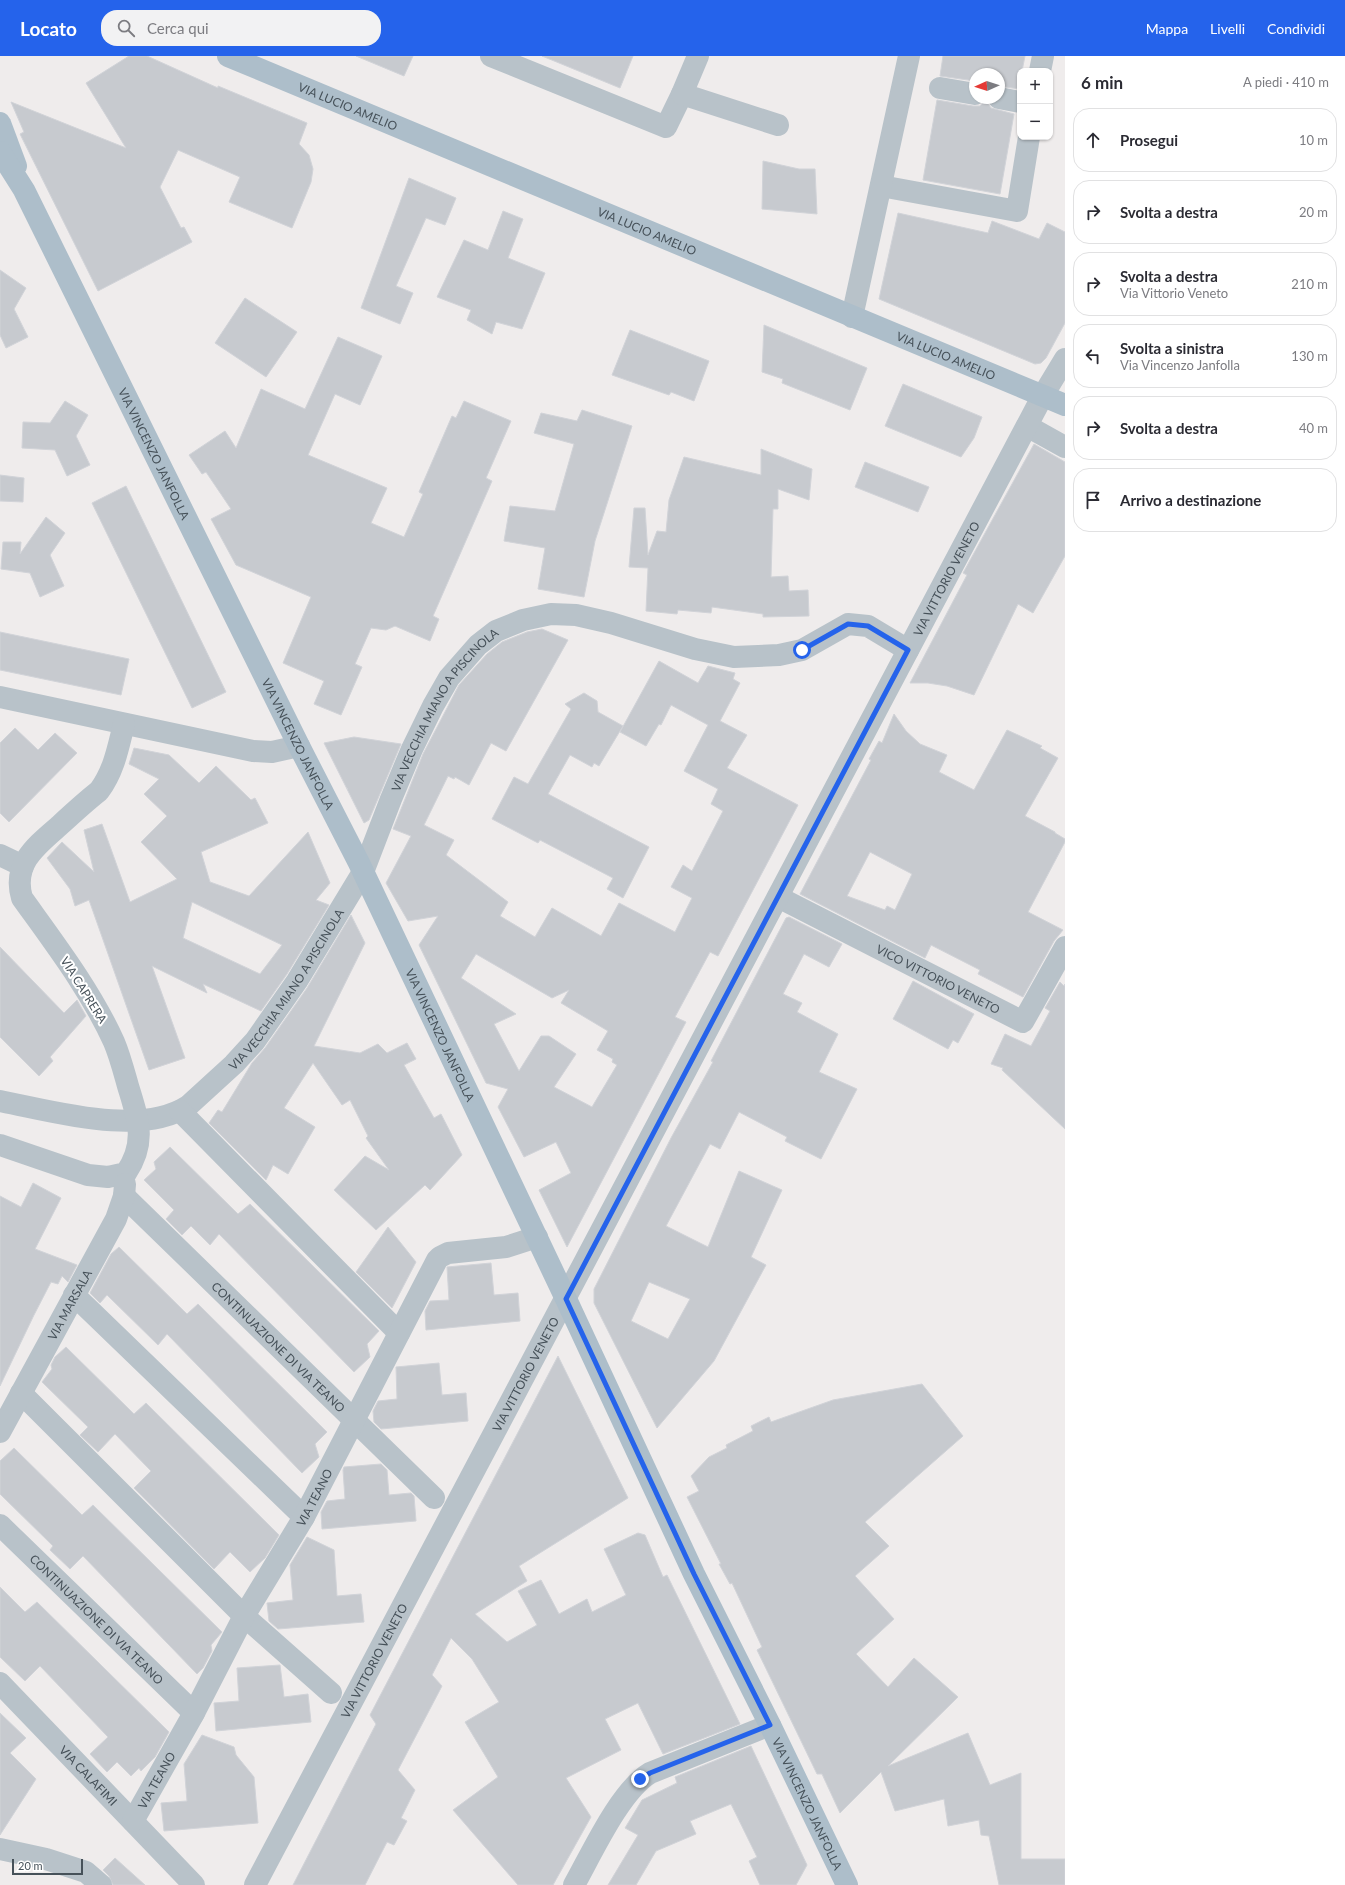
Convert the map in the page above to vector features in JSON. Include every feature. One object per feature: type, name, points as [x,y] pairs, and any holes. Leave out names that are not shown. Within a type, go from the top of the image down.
[{"type":"main road","name":"VIA LUCIO AMELIO","points":[[228,56],[1065,406]]},
{"type":"main road","name":"VIA VINCENZO JANFOLLA","points":[[0,123],[7,138],[24,190]]},
{"type":"main road","name":"VIA VINCENZO JANFOLLA","points":[[0,152],[24,190],[299,746],[363,872],[537,1237],[694,1574],[770,1725],[847,1885]]},
{"type":"street","points":[[491,56],[666,127],[682,94],[693,58]]},
{"type":"street","points":[[852,317],[909,56]]},
{"type":"street","points":[[1041,68],[1043,56]]},
{"type":"street","points":[[940,88],[969,93]]},
{"type":"street","points":[[682,94],[778,126]]},
{"type":"street","points":[[1005,99],[1017,101]]},
{"type":"street","points":[[881,186],[1017,211],[1029,140]]},
{"type":"street","name":"VIA VITTORIO VENETO","points":[[255,1885],[1042,397],[1065,359]]},
{"type":"street","points":[[1027,426],[1065,447]]},
{"type":"street","name":"VIA VECCHIA MIANO A PISCINOLA","points":[[0,1100],[91,1118],[146,1120],[180,1111],[234,1064],[273,1017],[345,905],[363,872],[397,785],[433,706],[449,678],[478,645],[496,631],[523,620],[551,614],[576,615],[611,623],[695,649],[734,657],[779,655],[802,650],[848,624],[868,626],[908,650]]},
{"type":"street","points":[[0,697],[252,751],[272,752],[299,746]]},
{"type":"street","name":"VIA CAPRERA","points":[[124,724],[113,766],[107,780],[99,790],[34,848],[23,866],[20,876],[20,888],[22,898],[78,977],[104,1022],[115,1044],[146,1120]]},
{"type":"street","points":[[0,855],[23,866]]},
{"type":"street","name":"VICO VITTORIO VENETO","points":[[778,897],[1023,1022],[1065,947]]},
{"type":"street","points":[[180,1111],[399,1333]]},
{"type":"street","points":[[0,1145],[88,1175],[108,1177],[126,1173],[138,1150],[146,1120]]},
{"type":"street","name":"VIA MARSALA","points":[[0,1432],[116,1219],[124,1196],[126,1173]]},
{"type":"street","name":"CONTINUAZIONE DI VIA TEANO","points":[[124,1196],[434,1498]]},
{"type":"street","name":"VIA TEANO","points":[[133,1821],[194,1713],[244,1616],[304,1517],[440,1257],[448,1253],[506,1247],[537,1237]]},
{"type":"street","points":[[74,1295],[304,1517]]},
{"type":"street","points":[[21,1393],[244,1616],[331,1693]]},
{"type":"street","name":"CONTINUAZIONE DI VIA TEANO","points":[[0,1525],[194,1713]]},
{"type":"street","name":"VIA CALAFIMI","points":[[0,1683],[194,1885]]},
{"type":"street","points":[[574,1885],[624,1798],[640,1779],[650,1773],[770,1725]]},
{"type":"street","points":[[0,1849],[46,1859],[86,1872],[101,1885]]},
{"type":"building","points":[[129,56],[147,56],[218,88],[218,86],[307,123],[299,144],[309,155],[313,169],[311,182],[292,228],[229,202],[240,177],[178,150],[160,187],[181,228],[184,227],[192,242],[98,291],[20,134],[24,132],[11,102],[126,148],[86,83]]},
{"type":"building","points":[[356,56],[413,56],[404,76]]},
{"type":"building","points":[[542,56],[633,56],[620,88]]},
{"type":"building","points":[[943,56],[1025,56],[1023,68],[1017,68],[1017,89],[1005,87],[1005,68],[969,68],[969,80],[940,76]]},
{"type":"building","points":[[937,100],[980,106],[982,104],[988,104],[991,108],[1014,114],[1000,194],[923,180]]},
{"type":"building","points":[[763,161],[799,169],[815,169],[817,214],[762,209]]},
{"type":"building","points":[[409,178],[456,198],[445,225],[426,218],[396,286],[413,293],[400,324],[361,308]]},
{"type":"building","points":[[503,211],[523,219],[508,258],[545,273],[522,329],[496,322],[492,334],[467,320],[471,310],[437,297],[464,240],[488,250]]},
{"type":"building","points":[[898,213],[988,233],[992,221],[1039,239],[1047,223],[1065,232],[1065,323],[1046,358],[1041,363],[1035,364],[879,299]]},
{"type":"building","points":[[0,270],[26,288],[14,309],[28,337],[6,348],[0,335]]},
{"type":"building","points":[[245,298],[297,332],[266,377],[215,343]]},
{"type":"building","points":[[764,325],[867,368],[850,410],[782,383],[783,379],[762,372]]},
{"type":"building","points":[[630,330],[709,361],[694,401],[671,392],[669,395],[612,375]]},
{"type":"building","points":[[338,337],[382,356],[360,405],[335,394],[308,455],[387,488],[371,523],[404,537],[423,494],[419,492],[452,416],[456,418],[464,401],[511,421],[486,478],[492,481],[433,616],[439,619],[430,641],[395,626],[386,630],[371,628],[355,664],[362,667],[341,715],[314,704],[324,681],[283,663],[311,597],[236,565],[211,519],[231,509],[206,472],[202,474],[189,455],[225,431],[236,448],[261,389],[305,409]]},
{"type":"building","points":[[903,384],[982,417],[974,438],[961,457],[885,426]]},
{"type":"building","points":[[65,401],[88,415],[76,436],[90,465],[67,476],[55,450],[22,448],[23,422],[50,423]]},
{"type":"building","points":[[582,410],[632,426],[595,541],[584,597],[538,589],[545,548],[504,541],[510,506],[555,511],[574,444],[534,433],[541,413],[577,421]]},
{"type":"building","points":[[1034,444],[1065,462],[1065,556],[1033,613],[1018,604],[974,695],[947,686],[928,683],[910,683],[967,575],[963,573]]},
{"type":"building","points":[[761,449],[812,469],[809,500],[778,489],[778,509],[773,509],[771,577],[788,576],[789,591],[808,590],[809,616],[763,617],[763,614],[712,607],[711,613],[678,610],[677,614],[646,611],[648,568],[629,567],[634,508],[645,508],[648,555],[657,531],[666,532],[669,500],[684,457],[761,475]]},
{"type":"building","points":[[865,462],[929,487],[918,512],[855,487]]},
{"type":"building","points":[[0,475],[24,478],[23,502],[0,501]]},
{"type":"building","points":[[126,486],[226,692],[192,708],[92,503]]},
{"type":"building","points":[[46,517],[65,533],[50,555],[64,586],[40,597],[30,573],[1,569],[3,542],[21,542],[20,554]]},
{"type":"building","points":[[542,629],[568,640],[506,751],[491,743],[469,785],[455,777],[454,779],[448,776],[424,825],[454,840],[446,855],[508,902],[500,916],[535,937],[552,908],[601,936],[619,903],[675,932],[692,898],[671,887],[683,865],[692,871],[723,811],[711,804],[718,789],[684,771],[708,725],[671,705],[661,725],[659,724],[646,746],[620,732],[659,661],[698,683],[708,666],[735,673],[733,679],[740,683],[720,721],[747,735],[727,768],[798,805],[718,956],[710,952],[675,1017],[686,1022],[567,1247],[539,1190],[571,1173],[556,1142],[524,1157],[498,1107],[508,1089],[486,1083],[419,945],[438,916],[408,921],[386,883],[411,836],[393,829],[423,754],[459,685],[487,654],[502,642],[527,632]],"holes":[[[476,954],[552,998],[569,990],[561,1003],[608,1031],[597,1050],[613,1059],[612,1062],[617,1065],[592,1107],[554,1087],[576,1054],[549,1036],[541,1036],[519,1071],[494,1024],[516,1014],[461,978]]]},
{"type":"building","points":[[0,632],[129,659],[121,695],[0,670]]},
{"type":"building","points":[[584,693],[597,701],[598,712],[623,726],[599,766],[594,763],[592,767],[570,755],[548,794],[649,847],[623,898],[607,889],[613,878],[540,840],[538,843],[492,819],[514,777],[528,784],[571,709],[565,704]]},
{"type":"building","points":[[894,714],[906,731],[920,744],[947,755],[939,772],[974,790],[1007,730],[1042,746],[1040,748],[1058,758],[1025,816],[1065,839],[1065,842],[1028,912],[1063,930],[1054,941],[1023,997],[978,974],[980,970],[931,945],[925,958],[800,894],[871,760],[869,759],[879,741],[882,743]],"holes":[[[870,852],[912,874],[895,910],[887,906],[885,910],[847,896]]]},
{"type":"building","points":[[15,728],[38,750],[55,733],[77,753],[9,822],[0,813],[0,743]]},
{"type":"building","points":[[354,737],[401,744],[369,820],[364,823],[324,743]]},
{"type":"building","points":[[134,748],[169,755],[199,783],[216,766],[251,800],[255,798],[268,823],[201,852],[210,882],[249,896],[308,832],[330,883],[316,900],[329,905],[287,974],[261,1011],[203,984],[207,993],[152,966],[185,1058],[149,1070],[89,900],[75,906],[70,889],[47,858],[62,842],[94,872],[84,830],[102,824],[130,902],[177,879],[141,842],[167,816],[144,794],[159,779],[129,764]],"holes":[[[192,902],[282,945],[260,974],[183,938]]]},
{"type":"building","points":[[351,915],[365,943],[314,1046],[360,1053],[378,1044],[387,1053],[407,1043],[416,1059],[404,1065],[434,1118],[441,1114],[462,1155],[430,1190],[425,1185],[376,1230],[334,1190],[365,1156],[389,1170],[366,1138],[368,1136],[350,1100],[342,1105],[313,1063],[284,1108],[315,1127],[288,1174],[273,1165],[266,1180],[209,1123],[218,1110],[222,1112],[252,1063],[265,1048],[307,988]]},
{"type":"building","points":[[789,917],[842,944],[829,967],[804,954],[783,994],[802,1003],[797,1012],[838,1034],[819,1072],[857,1089],[821,1159],[785,1141],[787,1137],[739,1112],[720,1149],[710,1144],[666,1226],[708,1247],[739,1171],[782,1190],[751,1257],[766,1265],[714,1361],[657,1428],[594,1303],[594,1289],[671,1138],[713,1062],[711,1061],[786,918]],"holes":[[[649,1282],[690,1299],[668,1339],[631,1321]]]},
{"type":"building","points":[[0,947],[64,1013],[77,1000],[86,1016],[50,1057],[53,1061],[39,1076],[0,1037]]},
{"type":"building","points":[[913,981],[974,1014],[958,1043],[953,1040],[948,1049],[893,1019]]},
{"type":"building","points":[[1060,982],[1064,986],[1065,984],[1065,1129],[1002,1070],[1003,1068],[991,1064],[1005,1034],[1031,1046],[1050,1011],[1045,1008]]},
{"type":"building","points":[[170,1147],[238,1214],[250,1204],[379,1331],[367,1344],[370,1357],[354,1372],[219,1234],[210,1245],[191,1226],[182,1235],[166,1219],[174,1210],[144,1180],[156,1169],[154,1162]]},
{"type":"building","points":[[33,1183],[61,1198],[35,1249],[77,1265],[68,1282],[62,1276],[58,1284],[51,1282],[0,1386],[0,1196],[21,1207]]},
{"type":"building","points":[[388,1227],[416,1262],[392,1308],[356,1272]]},
{"type":"building","points":[[119,1247],[187,1314],[198,1304],[327,1432],[315,1444],[319,1457],[302,1473],[167,1334],[158,1345],[107,1295],[100,1303],[90,1293],[111,1254]]},
{"type":"building","points":[[491,1263],[494,1295],[518,1293],[520,1321],[426,1330],[425,1311],[430,1301],[449,1300],[447,1267]]},
{"type":"building","points":[[66,1347],[134,1414],[146,1403],[279,1535],[265,1558],[250,1572],[230,1552],[214,1569],[134,1488],[151,1471],[115,1434],[98,1452],[80,1435],[88,1427],[42,1382],[52,1369],[51,1365],[55,1357]]},
{"type":"building","points":[[558,1356],[628,1498],[519,1566],[527,1581],[475,1614],[507,1642],[537,1625],[518,1591],[541,1580],[559,1614],[587,1599],[592,1612],[626,1595],[604,1549],[638,1533],[645,1535],[663,1577],[667,1575],[740,1724],[663,1754],[638,1703],[605,1719],[621,1750],[566,1778],[591,1817],[553,1885],[518,1885],[453,1810],[498,1777],[465,1722],[499,1702],[472,1659],[451,1638],[432,1675],[442,1686],[398,1770],[415,1790],[401,1818],[407,1821],[394,1845],[387,1842],[365,1885],[293,1885],[376,1724],[370,1715]]},
{"type":"building","points":[[439,1363],[442,1395],[466,1393],[468,1421],[381,1429],[374,1422],[373,1411],[378,1401],[397,1399],[396,1367]]},
{"type":"building","points":[[922,1384],[963,1436],[865,1522],[889,1546],[855,1576],[894,1619],[856,1654],[888,1687],[914,1658],[958,1697],[888,1766],[968,1733],[990,1785],[1021,1773],[1021,1859],[1065,1859],[1065,1885],[999,1885],[989,1836],[981,1835],[979,1820],[948,1826],[944,1799],[895,1811],[881,1772],[840,1813],[822,1774],[817,1774],[757,1650],[762,1647],[732,1583],[730,1584],[719,1564],[721,1564],[687,1497],[699,1491],[691,1476],[709,1457],[727,1448],[726,1445],[753,1431],[751,1426],[769,1417],[771,1422],[833,1400]]},
{"type":"building","points":[[14,1448],[82,1515],[93,1505],[222,1632],[211,1645],[212,1651],[203,1668],[197,1674],[83,1556],[70,1569],[50,1550],[53,1546],[0,1494],[0,1461]]},
{"type":"building","points":[[381,1464],[387,1470],[389,1495],[411,1493],[414,1496],[416,1521],[322,1529],[321,1512],[327,1501],[345,1499],[344,1467]]},
{"type":"building","points":[[307,1537],[334,1550],[337,1596],[361,1594],[364,1622],[278,1629],[269,1621],[267,1603],[293,1600],[290,1565]]},
{"type":"building","points":[[0,1587],[25,1612],[37,1602],[169,1732],[155,1757],[141,1771],[139,1768],[131,1776],[117,1762],[107,1772],[90,1754],[108,1737],[40,1666],[25,1681],[0,1657]]},
{"type":"building","points":[[280,1665],[284,1697],[308,1694],[311,1722],[216,1731],[214,1703],[239,1701],[237,1668]]},
{"type":"building","points":[[0,1713],[26,1738],[10,1753],[36,1779],[0,1835]]},
{"type":"building","points":[[202,1735],[234,1747],[236,1755],[254,1777],[258,1823],[164,1831],[161,1803],[187,1801],[184,1764]]},
{"type":"building","points":[[751,1746],[807,1865],[796,1885],[760,1885],[749,1861],[757,1857],[731,1804],[690,1821],[696,1834],[656,1851],[636,1885],[608,1885],[638,1835],[625,1828],[642,1800],[677,1783],[675,1777]]},
{"type":"building","points":[[115,1858],[145,1885],[113,1885],[109,1876],[103,1870]]},
{"type":"route","points":[[640,1779],[650,1773],[770,1725],[694,1574],[566,1299],[908,650],[868,626],[848,624],[802,650]]}]
